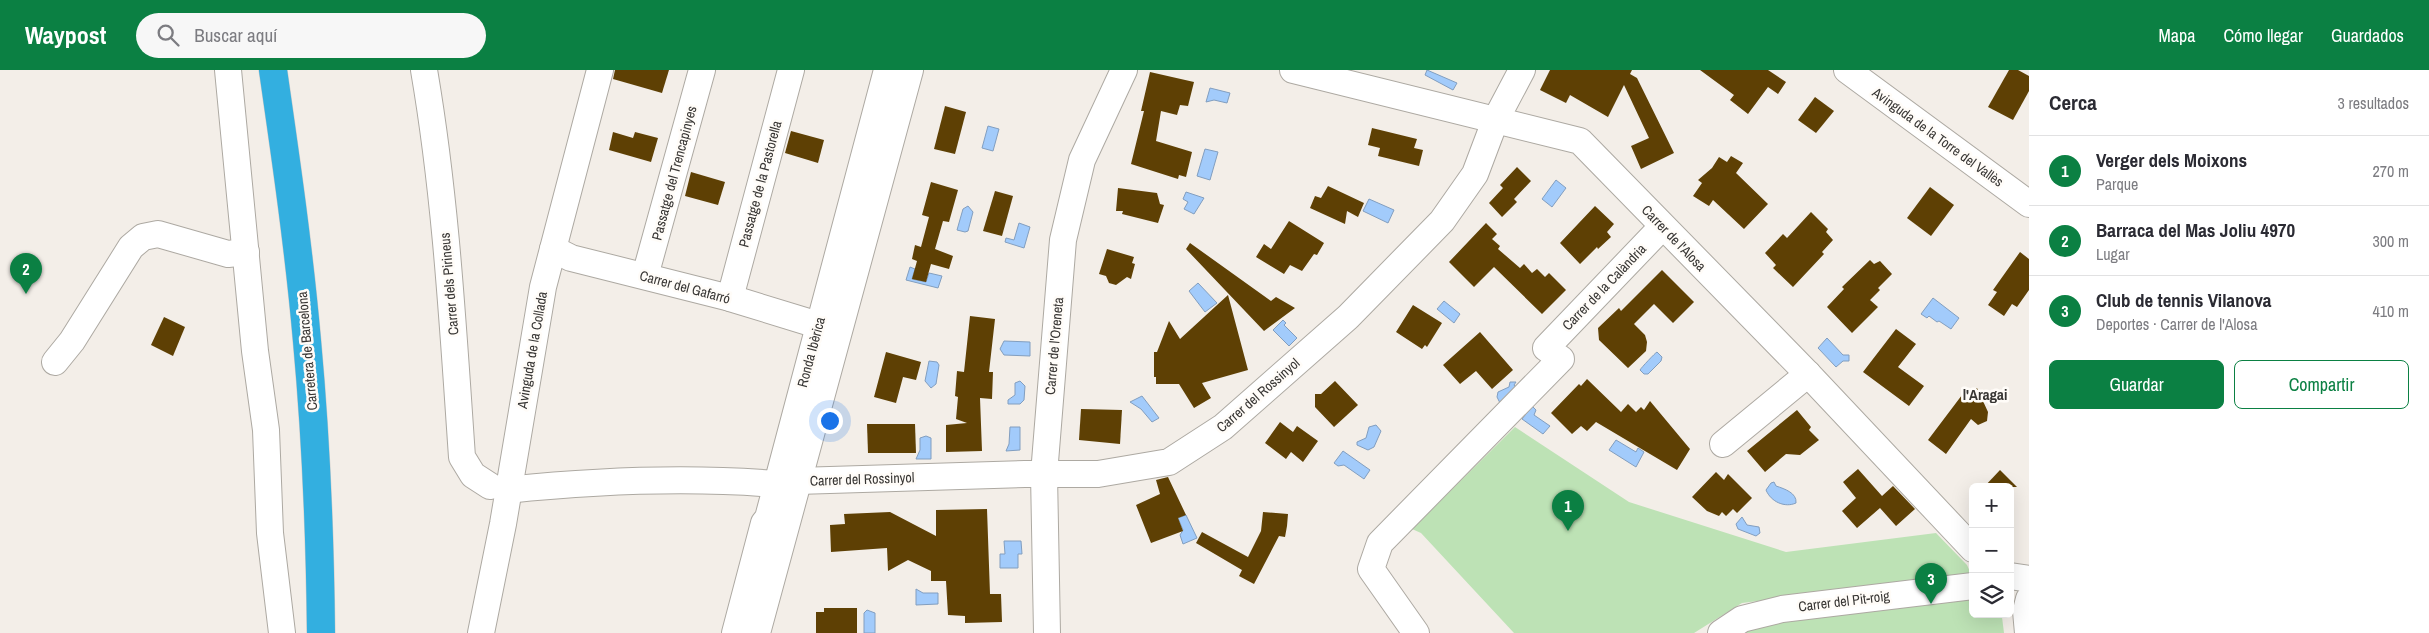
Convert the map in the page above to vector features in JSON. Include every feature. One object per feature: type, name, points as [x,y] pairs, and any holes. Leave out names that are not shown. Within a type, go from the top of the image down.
[{"type":"highway","name":"Carretera de Barcelona","points":[[273,70],[296,234],[307,342],[316,472],[321,633]]},
{"type":"street","points":[[228,70],[266,430],[270,533],[282,633]]},
{"type":"street","name":"Carrer dels Pirineus","points":[[424,70],[431,110],[450,284],[462,457],[472,475],[498,488]]},
{"type":"street","name":"Avinguda de la Collada","points":[[481,633],[498,488],[543,287],[600,70]]},
{"type":"street","name":"Passatge del Trencapinyes","points":[[646,276],[702,70]]},
{"type":"street","name":"Passatge de la Pastorella","points":[[730,298],[791,70]]},
{"type":"street","name":"Ronda Ibèrica","points":[[757,633],[818,325],[887,70]]},
{"type":"street","name":"Ronda Ibèrica","points":[[735,633],[786,483],[910,70]]},
{"type":"street","name":"Carrer de l'Oreneta","points":[[1047,633],[1044,474],[1063,240],[1082,160],[1124,70]]},
{"type":"street","name":"Carrer de l'Alosa","points":[[1293,70],[1495,122],[1580,141],[1662,227],[1808,374],[1969,546]]},
{"type":"street","name":"Carrer del Rossinyol","points":[[498,488],[729,480],[786,483],[1044,474],[1098,474],[1168,462],[1223,427],[1348,317],[1442,221],[1475,174],[1495,122],[1522,70]]},
{"type":"street","name":"Avinguda de la Torre del Vallès","points":[[1847,70],[2029,204]]},
{"type":"street","name":"Carrer de la Calàndria","points":[[1416,633],[1371,569],[1380,543],[1561,359],[1546,348],[1662,227]]},
{"type":"street","points":[[55,362],[72,341],[131,247],[143,237],[158,234],[228,254],[246,252]]},
{"type":"street","name":"Carrer del Gafarró","points":[[553,249],[571,258],[730,298],[818,325]]},
{"type":"street","points":[[1723,444],[1808,374]]},
{"type":"street","points":[[2014,577],[2029,579]]},
{"type":"street","name":"Carrer del Pit-roig","points":[[1721,633],[1742,619],[1782,609],[1969,586]]},
{"type":"green space","points":[[1515,427],[1629,502],[1786,552],[1936,533],[1967,565],[1969,574],[1742,603],[1694,633],[1514,633],[1421,533],[1412,529]]},
{"type":"green space","points":[[1969,594],[1969,618],[2002,618],[2004,633],[1734,633],[1745,626]]},
{"type":"water","points":[[1427,70],[1457,83],[1453,90],[1425,75]]},
{"type":"water","points":[[1210,88],[1230,93],[1227,103],[1214,100],[1206,102]]},
{"type":"water","points":[[988,126],[999,129],[993,151],[982,148]]},
{"type":"water","points":[[1205,149],[1218,152],[1210,180],[1197,176]]},
{"type":"water","points":[[1556,180],[1566,188],[1552,207],[1542,199]]},
{"type":"water","points":[[1186,192],[1204,198],[1194,214],[1184,209],[1188,202],[1183,199]]},
{"type":"water","points":[[1369,199],[1394,210],[1388,223],[1363,211]]},
{"type":"water","points":[[968,206],[973,212],[968,231],[957,230],[963,209]]},
{"type":"water","points":[[1019,223],[1030,227],[1024,248],[1005,242],[1006,238],[1014,240]]},
{"type":"water","points":[[910,267],[915,269],[912,279],[926,282],[929,273],[942,276],[938,288],[906,280]]},
{"type":"water","points":[[1198,283],[1217,303],[1205,312],[1189,291]]},
{"type":"water","points":[[1933,298],[1959,318],[1951,329],[1929,316],[1927,318],[1921,314]]},
{"type":"water","points":[[1444,301],[1460,314],[1454,323],[1437,309]]},
{"type":"water","points":[[1283,320],[1286,323],[1284,325],[1297,338],[1289,346],[1273,330]]},
{"type":"water","points":[[1827,338],[1843,355],[1849,355],[1849,361],[1843,361],[1836,367],[1818,348]]},
{"type":"water","points":[[1004,341],[1030,342],[1030,356],[1004,355],[1000,349]]},
{"type":"water","points":[[1657,352],[1662,357],[1661,361],[1648,374],[1644,374],[1640,370]]},
{"type":"water","points":[[929,361],[937,362],[939,365],[936,384],[931,388],[925,381]]},
{"type":"water","points":[[1020,381],[1025,386],[1024,400],[1020,404],[1008,404],[1008,400],[1015,395],[1015,383]]},
{"type":"water","points":[[1510,382],[1516,382],[1514,385],[1518,390],[1500,403],[1497,397],[1498,392],[1509,387]]},
{"type":"water","points":[[1142,396],[1159,418],[1152,422],[1141,409],[1130,402]]},
{"type":"water","points":[[1532,406],[1536,410],[1534,415],[1550,426],[1543,434],[1522,419]]},
{"type":"water","points":[[1376,425],[1381,431],[1374,447],[1368,450],[1357,445],[1357,442],[1366,438],[1369,427]]},
{"type":"water","points":[[1010,427],[1020,427],[1020,450],[1006,451],[1009,444]]},
{"type":"water","points":[[926,436],[931,438],[931,459],[916,459],[920,450],[920,438]]},
{"type":"water","points":[[1616,440],[1636,452],[1638,448],[1644,452],[1636,467],[1609,450]]},
{"type":"water","points":[[1343,451],[1370,470],[1364,479],[1344,465],[1338,466],[1334,463]]},
{"type":"water","points":[[1774,482],[1776,486],[1792,494],[1795,497],[1796,503],[1787,505],[1771,498],[1766,490]]},
{"type":"water","points":[[1186,515],[1197,538],[1183,544],[1180,535],[1183,530],[1178,518]]},
{"type":"water","points":[[1742,517],[1747,525],[1759,527],[1760,533],[1756,536],[1738,529],[1736,524]]},
{"type":"water","points":[[1004,541],[1021,541],[1022,554],[1018,554],[1018,568],[1000,568],[1000,554],[1005,554]]},
{"type":"water","points":[[916,589],[923,593],[938,593],[938,604],[916,605]]},
{"type":"water","points":[[867,610],[875,613],[875,633],[864,633],[864,613]]},
{"type":"building","points":[[615,70],[669,70],[662,93],[613,79]]},
{"type":"building","points":[[1550,70],[1632,70],[1630,74],[1637,78],[1674,153],[1641,169],[1631,146],[1649,138],[1624,85],[1608,117],[1570,95],[1566,103],[1540,90]]},
{"type":"building","points":[[1700,70],[1768,70],[1786,82],[1778,94],[1768,87],[1748,114],[1730,100],[1734,95]]},
{"type":"building","points":[[2009,70],[2018,70],[2029,76],[2029,91],[2013,120],[1988,107]]},
{"type":"building","points":[[1150,72],[1194,82],[1188,106],[1180,105],[1177,115],[1161,111],[1156,141],[1192,152],[1186,177],[1179,175],[1178,179],[1131,164],[1144,111],[1141,111]]},
{"type":"building","points":[[1815,97],[1834,111],[1816,133],[1798,120]]},
{"type":"building","points":[[945,106],[966,112],[955,154],[934,149]]},
{"type":"building","points":[[1372,128],[1417,139],[1414,148],[1423,150],[1419,166],[1378,156],[1380,148],[1368,145]]},
{"type":"building","points":[[791,131],[824,140],[818,163],[785,153]]},
{"type":"building","points":[[613,132],[633,138],[635,132],[658,138],[651,162],[609,150]]},
{"type":"building","points":[[1731,156],[1743,163],[1736,173],[1768,204],[1744,229],[1713,200],[1709,206],[1693,196],[1702,183],[1698,180],[1712,168],[1719,157],[1727,162]]},
{"type":"building","points":[[1517,167],[1531,181],[1514,199],[1517,202],[1502,217],[1489,203],[1503,188],[1500,185]]},
{"type":"building","points":[[691,172],[725,182],[718,205],[685,196]]},
{"type":"building","points":[[931,182],[958,190],[949,222],[943,221],[935,249],[953,256],[949,269],[931,264],[926,282],[912,279],[917,261],[912,259],[915,245],[921,247],[929,217],[922,215]]},
{"type":"building","points":[[1328,186],[1364,203],[1358,217],[1347,211],[1345,224],[1310,208],[1315,196],[1321,198]]},
{"type":"building","points":[[1930,187],[1954,205],[1931,236],[1907,218]]},
{"type":"building","points":[[1118,188],[1157,193],[1160,204],[1164,205],[1158,223],[1122,214],[1123,211],[1116,211]]},
{"type":"building","points":[[995,191],[1013,196],[1002,236],[983,231]]},
{"type":"building","points":[[1595,206],[1614,224],[1607,232],[1611,237],[1598,249],[1597,247],[1580,264],[1560,243]]},
{"type":"building","points":[[1811,212],[1828,229],[1826,232],[1833,240],[1822,252],[1824,254],[1793,287],[1773,268],[1776,265],[1765,253],[1783,234],[1787,238]]},
{"type":"building","points":[[1289,221],[1324,243],[1317,255],[1314,254],[1302,271],[1290,265],[1284,274],[1256,257],[1264,244],[1271,249]]},
{"type":"building","points":[[1486,223],[1497,234],[1492,239],[1500,246],[1498,249],[1520,268],[1524,264],[1532,273],[1537,269],[1545,277],[1549,273],[1566,290],[1542,314],[1494,267],[1474,287],[1449,262]]},
{"type":"building","points":[[1190,243],[1271,301],[1276,297],[1295,308],[1264,331],[1186,249]]},
{"type":"building","points":[[1107,249],[1134,257],[1132,263],[1135,264],[1131,279],[1127,277],[1116,285],[1109,283],[1106,276],[1099,274]]},
{"type":"building","points":[[2020,252],[2029,259],[2029,290],[2017,307],[2012,304],[2004,316],[1988,305],[1997,292],[1993,290]]},
{"type":"building","points":[[1870,260],[1874,264],[1880,261],[1892,274],[1878,288],[1880,290],[1870,300],[1878,307],[1852,333],[1827,307],[1844,289],[1842,287]]},
{"type":"building","points":[[1662,270],[1694,302],[1673,323],[1654,304],[1634,324],[1645,335],[1647,342],[1646,351],[1628,368],[1599,340],[1598,328],[1619,308],[1621,311]]},
{"type":"building","points":[[1228,295],[1248,370],[1202,383],[1211,398],[1194,408],[1179,384],[1156,384],[1156,377],[1154,377],[1154,352],[1157,352],[1169,321],[1180,339]]},
{"type":"building","points":[[1413,305],[1442,323],[1427,347],[1425,345],[1422,349],[1396,332]]},
{"type":"building","points":[[970,316],[995,319],[989,372],[993,372],[992,399],[980,398],[982,451],[946,452],[946,425],[967,423],[956,419],[958,397],[955,396],[957,371],[964,372]]},
{"type":"building","points":[[164,317],[185,327],[173,356],[151,345]]},
{"type":"building","points":[[1896,329],[1916,344],[1898,367],[1924,386],[1909,406],[1863,372]]},
{"type":"building","points":[[1480,332],[1513,370],[1492,389],[1476,371],[1460,384],[1443,365]]},
{"type":"building","points":[[886,352],[921,362],[916,380],[903,377],[896,403],[874,397]]},
{"type":"building","points":[[1587,379],[1621,412],[1628,404],[1636,412],[1641,407],[1644,410],[1650,401],[1690,449],[1677,470],[1596,422],[1587,431],[1581,426],[1572,434],[1551,413],[1579,384],[1581,386]]},
{"type":"building","points":[[1335,381],[1358,405],[1334,427],[1315,407],[1315,394],[1321,394]]},
{"type":"building","points":[[1977,388],[1988,412],[1987,421],[1978,425],[1971,419],[1946,454],[1928,440],[1962,395]]},
{"type":"building","points":[[1081,409],[1122,410],[1120,444],[1079,440]]},
{"type":"building","points":[[1797,410],[1811,427],[1809,430],[1819,440],[1800,455],[1786,454],[1765,472],[1747,451]]},
{"type":"building","points":[[1280,422],[1293,432],[1297,426],[1318,441],[1303,462],[1291,452],[1286,459],[1265,443]]},
{"type":"building","points":[[867,424],[915,424],[916,453],[868,453]]},
{"type":"building","points":[[1858,469],[1882,496],[1893,486],[1915,509],[1896,526],[1880,508],[1857,528],[1842,511],[1856,498],[1843,482]]},
{"type":"building","points":[[2000,470],[2013,483],[1988,483]]},
{"type":"building","points":[[1716,472],[1724,480],[1728,474],[1752,498],[1737,513],[1733,509],[1726,516],[1722,512],[1719,516],[1707,511],[1692,497]]},
{"type":"building","points":[[1168,477],[1186,515],[1178,518],[1183,531],[1151,543],[1136,505],[1160,494],[1156,480]]},
{"type":"building","points":[[987,509],[990,594],[1001,594],[1002,622],[965,623],[965,616],[948,615],[946,581],[931,581],[931,571],[908,560],[888,571],[887,548],[831,552],[830,525],[845,524],[844,514],[890,512],[936,536],[936,510]]},
{"type":"building","points":[[1263,512],[1288,514],[1287,526],[1285,537],[1279,536],[1254,584],[1239,576],[1242,570],[1196,543],[1202,532],[1248,557],[1261,531]]},
{"type":"building","points":[[824,608],[857,608],[857,633],[816,633],[816,612],[824,612]]},
{"type":"place","name":"Barraca del Mas Joliu 4970","points":[[26,294]]},
{"type":"place","name":"Verger dels Moixons","points":[[1568,531]]},
{"type":"place","name":"Club de tennis Vilanova","points":[[1931,604]]},
{"type":"district","name":"l'Aragai","points":[[1985,394]]}]
